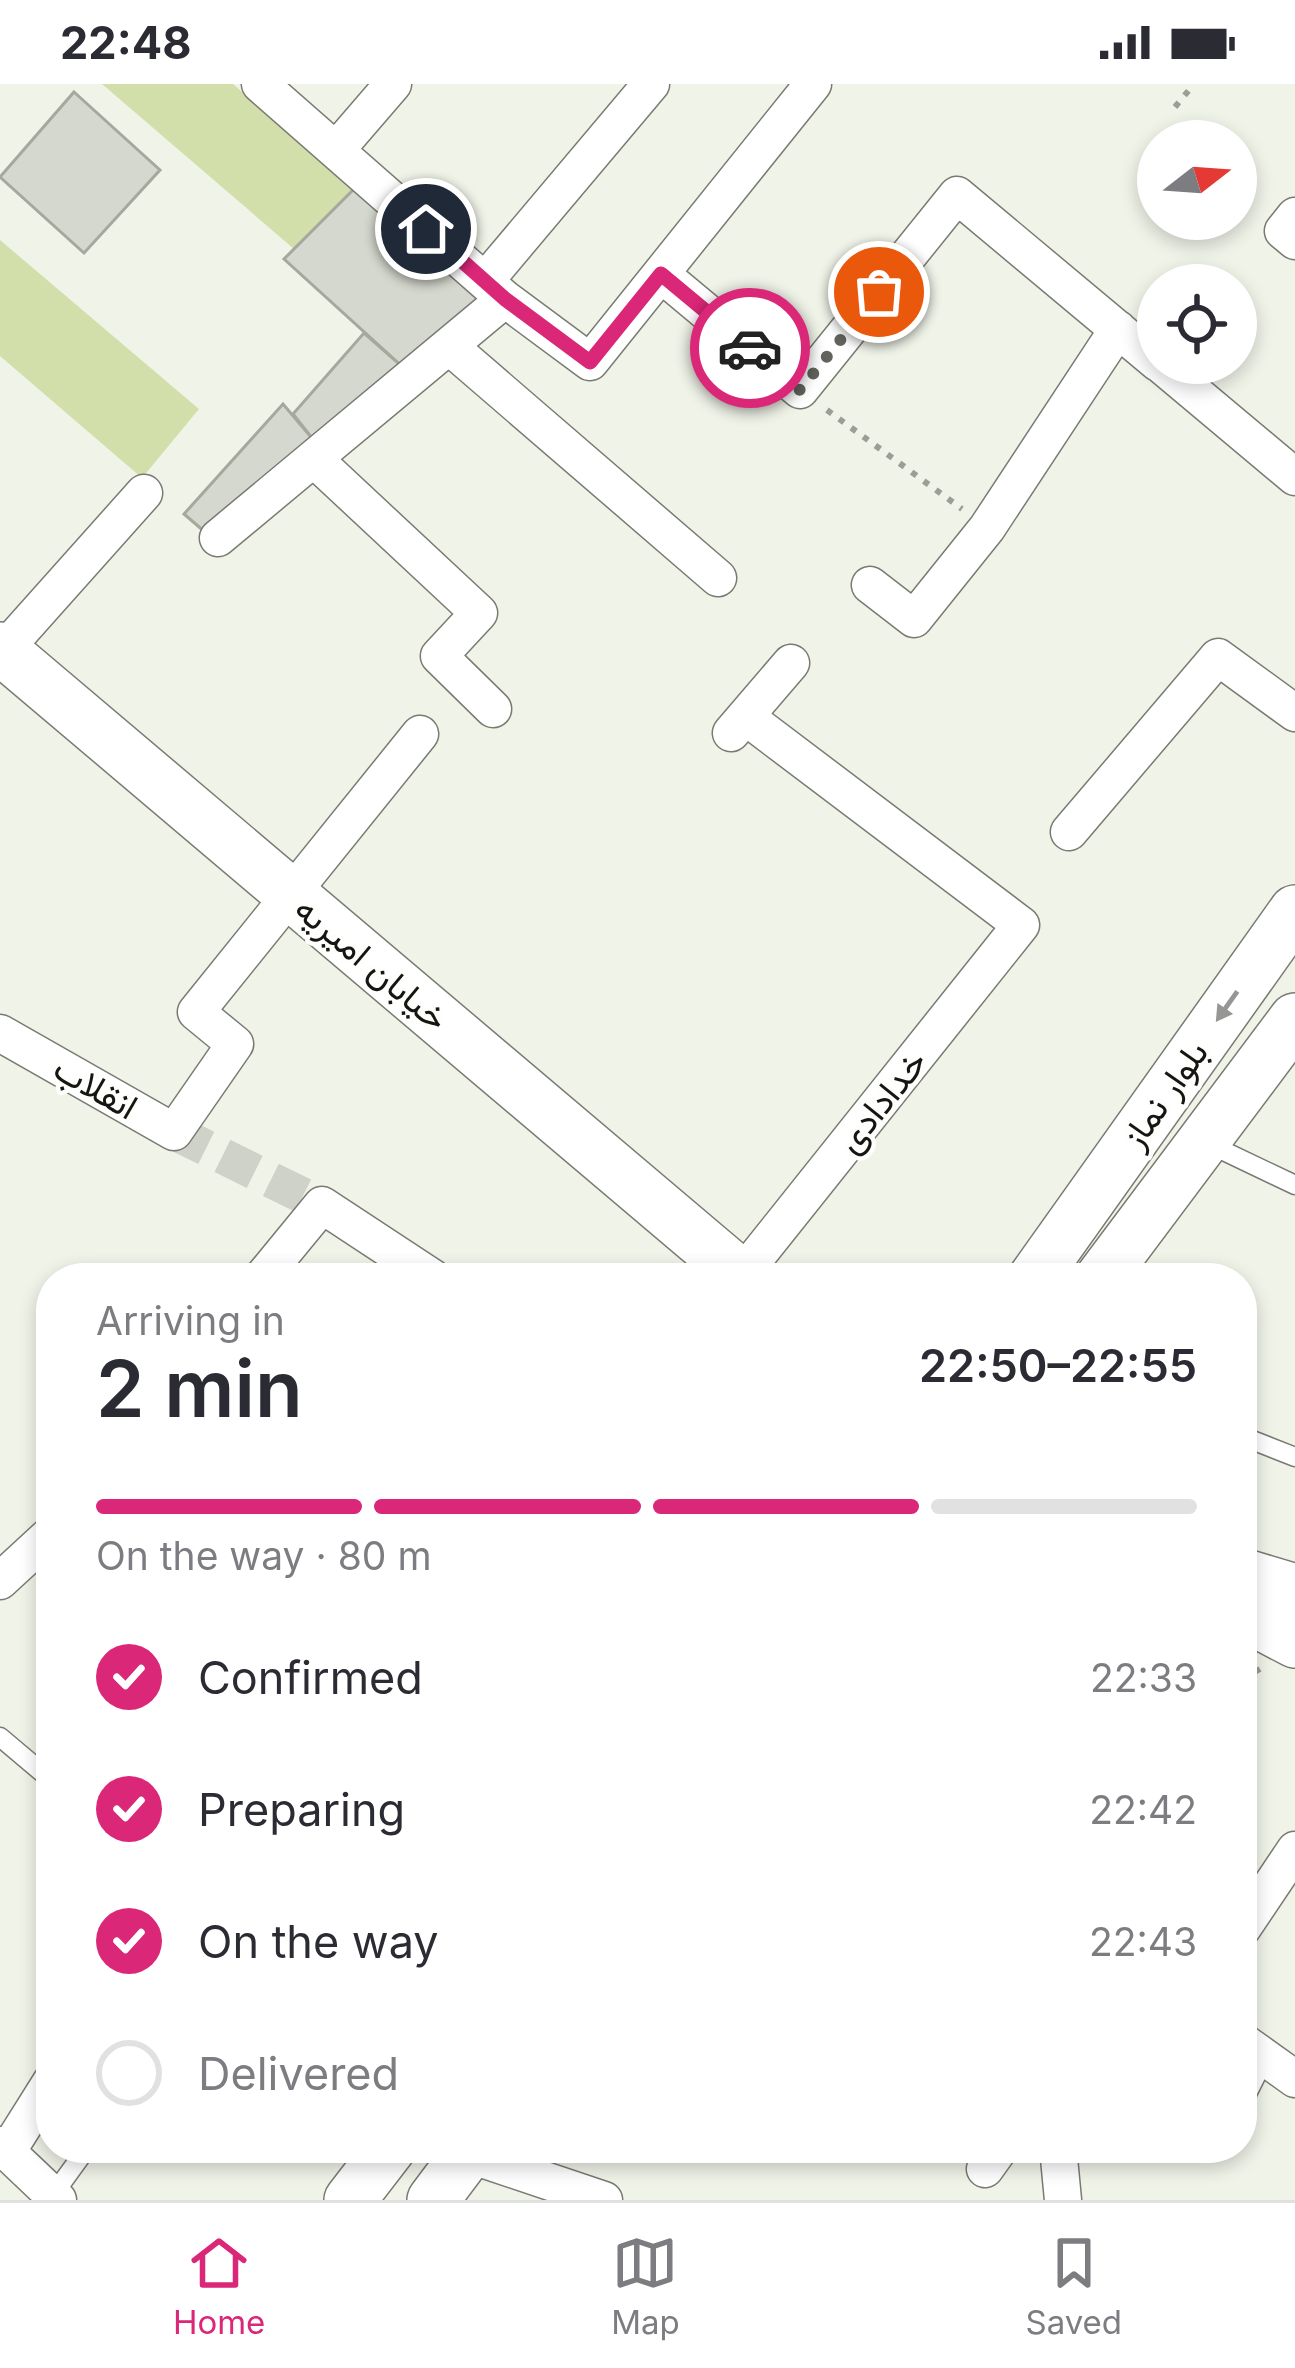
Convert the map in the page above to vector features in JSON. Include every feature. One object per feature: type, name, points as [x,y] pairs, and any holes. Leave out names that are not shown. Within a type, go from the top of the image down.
[{"type":"main road","name":"خیابان امیریه","points":[[2,650],[726,1263]]},
{"type":"main road","name":"بلوار نماز","points":[[1033,1263],[1295,911]]},
{"type":"main road","name":"بلوار نماز","points":[[1112,1263],[1295,1019]]},
{"type":"main road","points":[[1257,1579],[1295,1590]]},
{"type":"main road","points":[[1257,1622],[1295,1642]]},
{"type":"main road","points":[[350,2200],[378,2163]]},
{"type":"main road","points":[[434,2200],[461,2163]]},
{"type":"street","points":[[260,84],[495,290],[590,362],[813,84]]},
{"type":"street","points":[[337,149],[393,84]]},
{"type":"street","points":[[218,538],[448,346],[651,84]]},
{"type":"street","points":[[661,274],[800,390],[957,195],[1137,345]]},
{"type":"street","points":[[870,585],[914,619],[987,528],[1118,329]]},
{"type":"street","points":[[448,346],[718,578]]},
{"type":"street","points":[[1183,384],[1295,478]]},
{"type":"street","points":[[314,459],[479,613],[439,656],[494,709]]},
{"type":"street","points":[[2,650],[144,493]]},
{"type":"street","points":[[1070,832],[1218,657],[1295,713]]},
{"type":"street","name":"خدادادی","points":[[754,1263],[1021,925],[739,725],[791,663]]},
{"type":"street","points":[[288,892],[420,734]]},
{"type":"street","name":"انقلاب","points":[[0,1033],[174,1132],[235,1044],[196,1012],[288,892]]},
{"type":"street","points":[[274,1263],[322,1205],[411,1263]]},
{"type":"street","points":[[0,1581],[36,1548]]},
{"type":"street","points":[[1257,1907],[1295,1850]]},
{"type":"street","points":[[36,2103],[3,2148],[55,2198]]},
{"type":"street","points":[[503,2163],[604,2200]]},
{"type":"street","points":[[1059,2163],[1063,2200]]},
{"type":"lane","points":[[1203,1142],[1295,1186]]},
{"type":"lane","points":[[1257,1442],[1295,1457]]},
{"type":"lane","points":[[0,1736],[36,1767]]},
{"type":"lane","points":[[55,2198],[77,2163]]},
{"type":"path","points":[[1175,107],[1194,84]]},
{"type":"path","points":[[800,390],[987,528]]},
{"type":"green space","points":[[102,84],[233,84],[354,189],[294,249]]},
{"type":"green space","points":[[0,240],[199,409],[142,478],[0,356]]},
{"type":"building","points":[[74,92],[160,170],[84,253],[0,177]]},
{"type":"building","points":[[354,189],[486,304],[405,369],[284,259]]},
{"type":"building","points":[[364,333],[405,369],[316,443],[293,414]]},
{"type":"building","points":[[283,404],[316,443],[206,533],[184,514]]},
{"type":"tunnel","points":[[174,1132],[322,1205]]},
{"type":"way so far","points":[[750,348],[800,390],[879,292]]},
{"type":"route","points":[[426,229],[505,299],[590,362],[661,274],[750,348]]}]
